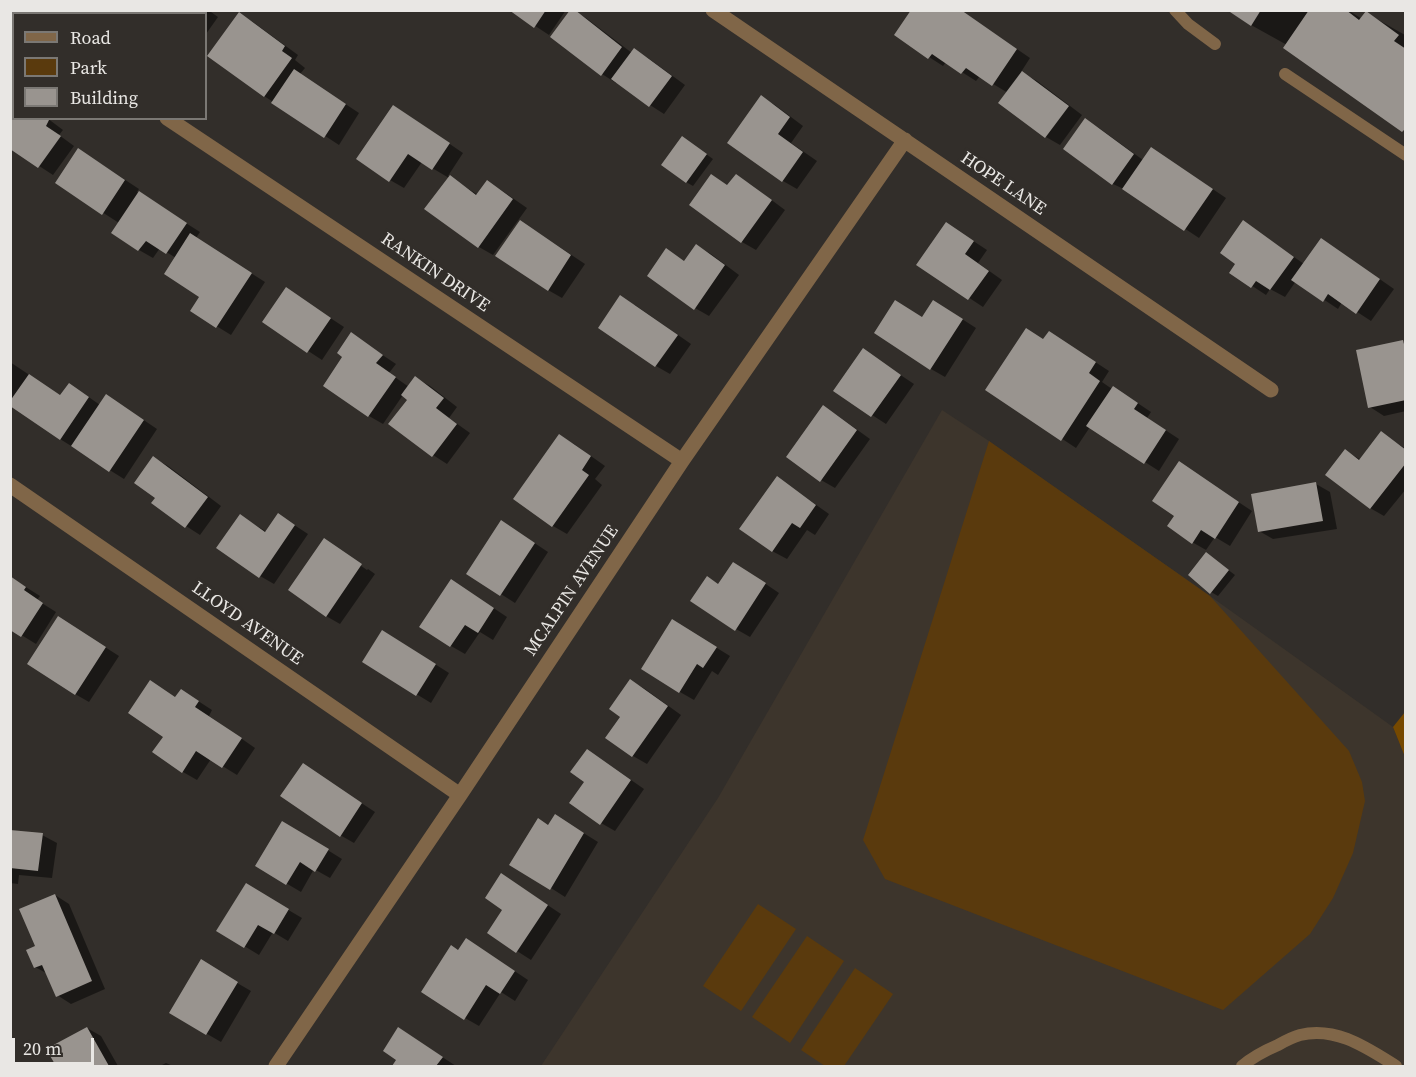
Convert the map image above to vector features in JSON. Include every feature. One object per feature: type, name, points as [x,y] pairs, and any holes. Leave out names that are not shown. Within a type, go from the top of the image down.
[{"type":"street","name":"HOPE LANE","points":[[713,10],[735,17],[905,141],[1271,390]]},
{"type":"street","name":"RANKIN DRIVE","points":[[170,120],[682,461]]},
{"type":"street","name":"MCALPIN AVENUE","points":[[276,1066],[682,461],[905,141]]},
{"type":"street","name":"LLOYD AVENUE","points":[[10,485],[460,795]]},
{"type":"lane","points":[[1175,10],[1188,24],[1215,44]]},
{"type":"lane","points":[[1285,74],[1406,155]]},
{"type":"lane","points":[[1242,1066],[1255,1055],[1299,1035],[1322,1032],[1342,1037],[1396,1066]]},
{"type":"shaded area","points":[[942,410],[1210,596],[1393,727],[1405,757],[1405,1066],[541,1066],[718,798]]},
{"type":"shaded area","points":[[1405,712],[1405,757],[1393,727]]},
{"type":"green space","points":[[989,441],[1210,596],[1349,751],[1362,782],[1365,801],[1353,853],[1333,898],[1310,934],[1223,1010],[885,879],[863,840]]},
{"type":"green space","points":[[758,904],[796,929],[741,1011],[703,986]]},
{"type":"green space","points":[[807,936],[844,961],[790,1043],[752,1017]]},
{"type":"green space","points":[[855,968],[893,994],[844,1066],[825,1066],[801,1050]]},
{"type":"building","points":[[136,10],[203,10],[202,12],[138,12]]},
{"type":"building","points":[[509,10],[546,10],[534,28]]},
{"type":"building","points":[[570,10],[575,10],[622,47],[601,76],[550,37]]},
{"type":"building","points":[[911,10],[961,10],[1017,49],[992,86],[966,68],[961,74],[932,54],[928,59],[894,35]]},
{"type":"building","points":[[1227,10],[1261,10],[1251,26]]},
{"type":"building","points":[[1309,10],[1346,10],[1359,20],[1366,11],[1399,35],[1394,41],[1406,49],[1406,128],[1402,132],[1283,48]]},
{"type":"building","points":[[239,12],[285,46],[282,51],[292,58],[264,97],[207,56]]},
{"type":"building","points":[[634,48],[672,76],[649,107],[611,79]]},
{"type":"building","points":[[294,69],[346,104],[324,138],[271,103]]},
{"type":"building","points":[[1022,71],[1069,106],[1045,138],[998,103]]},
{"type":"building","points":[[761,95],[790,117],[778,134],[803,152],[782,182],[727,143]]},
{"type":"building","points":[[393,105],[450,143],[432,170],[408,154],[389,182],[356,159]]},
{"type":"building","points":[[12,110],[12,120],[49,120],[46,126],[61,136],[38,168],[10,149],[10,112]]},
{"type":"building","points":[[1085,118],[1134,154],[1112,185],[1063,149]]},
{"type":"building","points":[[682,136],[707,154],[686,183],[661,165]]},
{"type":"building","points":[[1151,147],[1213,189],[1184,231],[1122,189]]},
{"type":"building","points":[[78,148],[125,180],[102,215],[55,183]]},
{"type":"building","points":[[711,174],[727,185],[736,174],[772,200],[741,243],[689,205]]},
{"type":"building","points":[[450,175],[476,195],[487,180],[513,199],[478,248],[424,209]]},
{"type":"building","points":[[139,191],[187,223],[166,254],[146,241],[138,251],[111,233]]},
{"type":"building","points":[[520,220],[571,255],[548,291],[495,256]]},
{"type":"building","points":[[1243,220],[1294,257],[1270,290],[1256,281],[1251,288],[1229,273],[1235,264],[1220,253]]},
{"type":"building","points":[[946,222],[974,241],[965,254],[989,271],[968,300],[916,265]]},
{"type":"building","points":[[190,233],[252,273],[216,328],[190,311],[199,297],[164,274]]},
{"type":"building","points":[[1321,238],[1380,279],[1356,314],[1328,294],[1323,302],[1291,280]]},
{"type":"building","points":[[696,244],[725,265],[694,310],[647,276],[666,248],[684,261]]},
{"type":"building","points":[[286,287],[331,318],[307,353],[262,322]]},
{"type":"building","points":[[620,295],[678,335],[655,367],[598,328]]},
{"type":"building","points":[[895,300],[922,317],[933,300],[963,319],[930,370],[874,333]]},
{"type":"building","points":[[1026,328],[1043,339],[1049,331],[1096,362],[1089,373],[1100,381],[1061,441],[985,390]]},
{"type":"building","points":[[351,332],[383,355],[376,363],[396,377],[368,417],[323,386],[342,357],[337,353]]},
{"type":"building","points":[[1403,340],[1406,352],[1406,400],[1368,408],[1356,350]]},
{"type":"building","points":[[863,348],[901,375],[871,417],[833,391]]},
{"type":"building","points":[[29,374],[60,395],[69,383],[89,397],[60,440],[10,406],[10,401]]},
{"type":"building","points":[[415,376],[444,398],[436,408],[457,424],[432,457],[388,424],[407,400],[401,395]]},
{"type":"building","points":[[1113,386],[1138,403],[1134,409],[1166,430],[1144,464],[1086,426]]},
{"type":"building","points":[[106,394],[144,420],[109,472],[71,446]]},
{"type":"building","points":[[823,405],[857,430],[820,482],[786,457]]},
{"type":"building","points":[[1381,431],[1406,450],[1406,463],[1370,509],[1325,475],[1345,449],[1359,460]]},
{"type":"building","points":[[559,434],[591,456],[582,470],[589,475],[552,527],[513,499]]},
{"type":"building","points":[[153,456],[208,497],[185,528],[151,503],[155,498],[134,483]]},
{"type":"building","points":[[1179,461],[1239,502],[1215,539],[1201,530],[1192,544],[1167,526],[1174,516],[1152,501]]},
{"type":"building","points":[[777,476],[816,505],[800,528],[792,523],[772,552],[739,529]]},
{"type":"building","points":[[1316,482],[1323,521],[1258,532],[1251,494]]},
{"type":"building","points":[[278,513],[295,525],[259,578],[216,548],[240,514],[265,532]]},
{"type":"building","points":[[501,520],[535,543],[500,596],[466,574]]},
{"type":"building","points":[[324,538],[362,564],[326,617],[288,590]]},
{"type":"building","points":[[1206,552],[1229,570],[1210,594],[1188,575]]},
{"type":"building","points":[[733,562],[766,583],[735,631],[690,601],[707,576],[718,584]]},
{"type":"building","points":[[10,576],[26,587],[24,590],[43,603],[21,637],[10,630]]},
{"type":"building","points":[[451,579],[494,608],[478,633],[465,625],[450,647],[419,627]]},
{"type":"building","points":[[58,616],[106,647],[75,695],[27,664]]},
{"type":"building","points":[[672,619],[717,647],[703,668],[697,664],[679,693],[641,669]]},
{"type":"building","points":[[382,630],[436,664],[416,696],[362,662]]},
{"type":"building","points":[[630,679],[668,706],[632,757],[605,738],[620,717],[609,709]]},
{"type":"building","points":[[150,680],[175,697],[181,689],[199,701],[195,707],[242,738],[222,768],[196,751],[182,773],[152,752],[163,737],[128,713]]},
{"type":"building","points":[[587,749],[631,780],[600,825],[569,803],[584,782],[570,772]]},
{"type":"building","points":[[303,763],[362,803],[340,837],[280,796]]},
{"type":"building","points":[[555,814],[584,833],[550,890],[509,865],[538,818],[548,825]]},
{"type":"building","points":[[282,821],[329,849],[315,872],[300,862],[286,885],[255,866]]},
{"type":"building","points":[[10,830],[43,833],[38,871],[10,868]]},
{"type":"building","points":[[501,873],[548,905],[516,953],[487,933],[502,910],[485,898]]},
{"type":"building","points":[[246,883],[289,909],[274,934],[258,925],[244,948],[216,931]]},
{"type":"building","points":[[55,894],[92,981],[56,997],[42,965],[34,968],[26,950],[35,946],[19,909]]},
{"type":"building","points":[[466,938],[515,971],[500,994],[486,985],[464,1020],[421,992],[451,945],[458,950]]},
{"type":"building","points":[[201,959],[238,982],[206,1035],[169,1013]]},
{"type":"building","points":[[87,1027],[109,1066],[56,1066],[46,1049]]},
{"type":"building","points":[[398,1027],[443,1057],[436,1066],[392,1066],[396,1060],[383,1051]]}]
